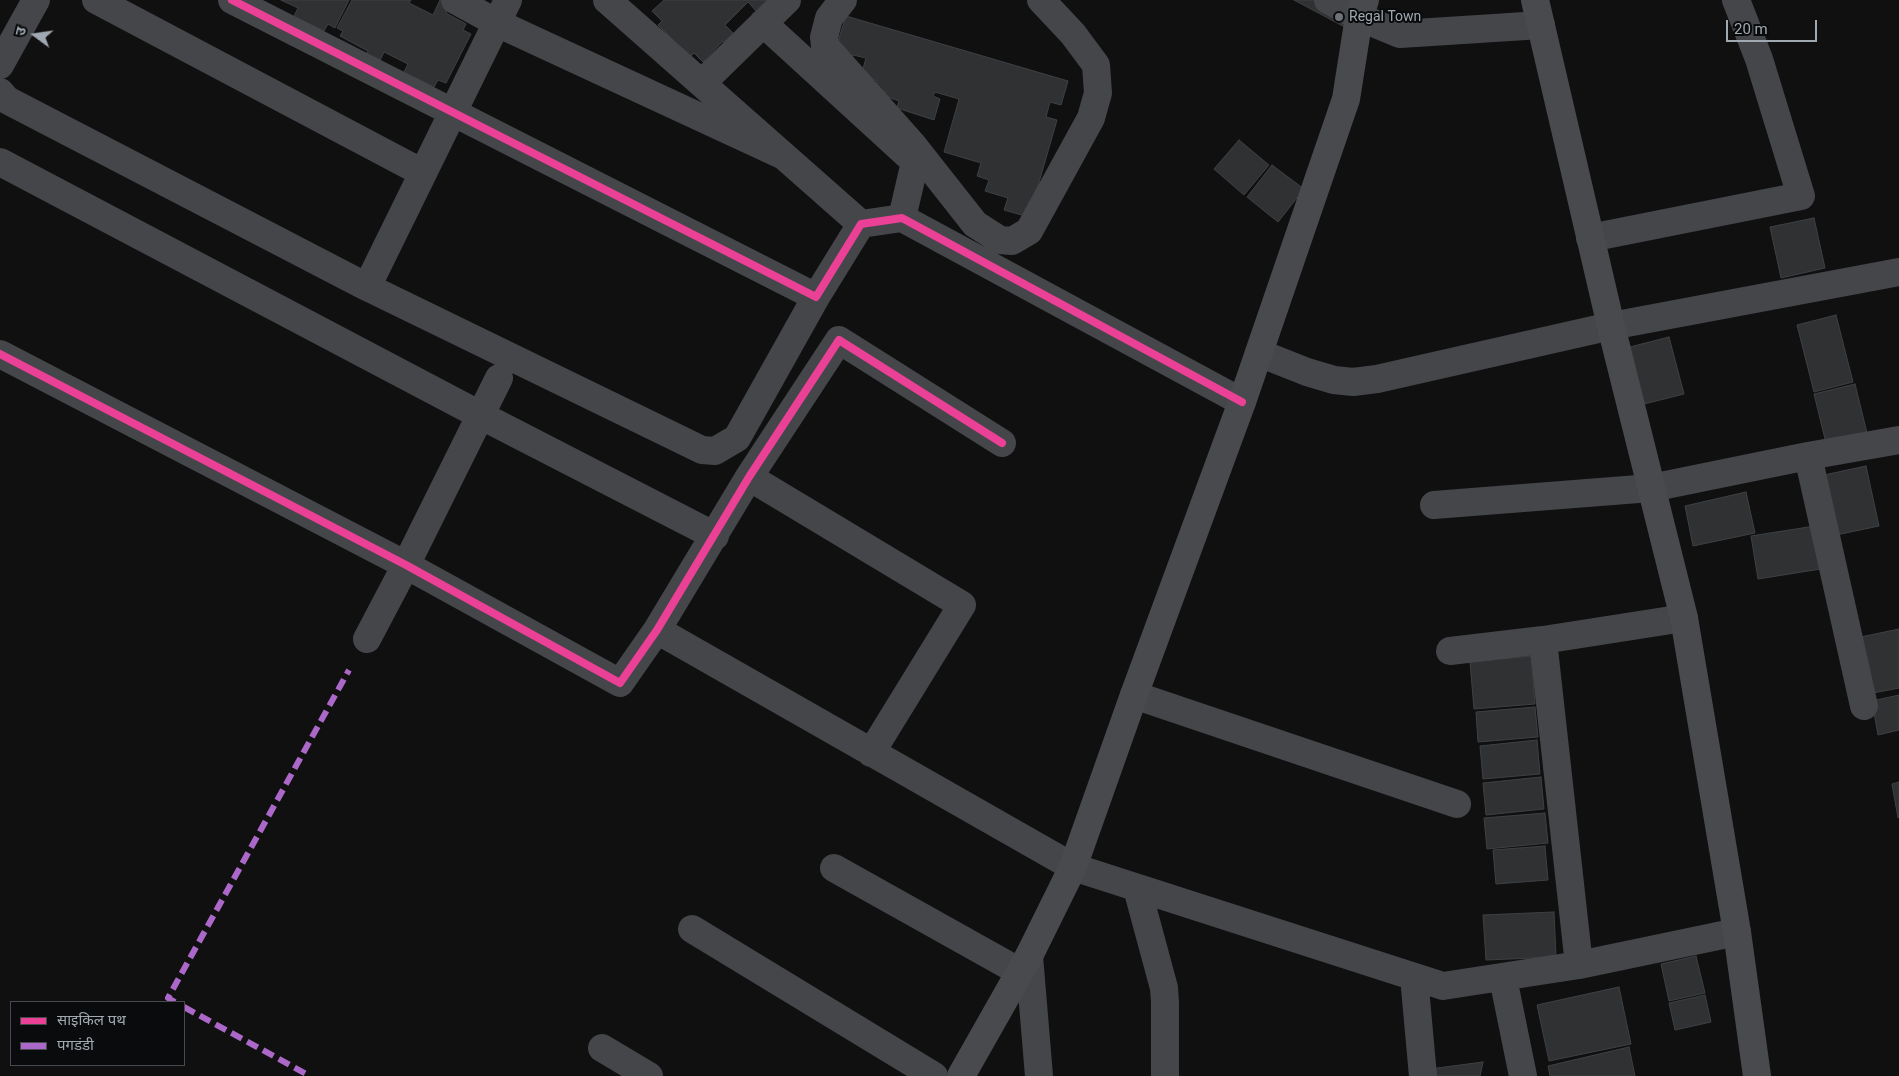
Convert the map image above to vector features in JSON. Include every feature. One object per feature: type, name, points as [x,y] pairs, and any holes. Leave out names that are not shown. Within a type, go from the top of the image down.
[{"type":"street","points":[[0,65],[36,0]]},
{"type":"street","points":[[96,0],[423,174]]},
{"type":"street","points":[[232,0],[816,297]]},
{"type":"street","points":[[455,0],[502,11],[784,156]]},
{"type":"street","points":[[702,83],[787,0]]},
{"type":"street","points":[[842,0],[829,18],[824,36],[825,46],[912,144],[975,224],[1000,240],[1012,241],[1029,231],[1091,118],[1098,93],[1096,65],[1073,34],[1041,0]]},
{"type":"street","points":[[1328,0],[1362,8],[1400,34],[1538,13],[1611,326],[1684,618],[1737,932],[1757,1076]]},
{"type":"street","points":[[1590,238],[1801,196],[1759,59],[1736,0]]},
{"type":"street","points":[[621,4],[702,83],[861,224],[902,218],[1242,402]]},
{"type":"street","points":[[961,1076],[1024,964],[1073,867],[1242,402],[1346,99],[1362,8]]},
{"type":"street","points":[[367,287],[502,11]]},
{"type":"street","points":[[763,23],[916,162],[902,218]]},
{"type":"street","points":[[0,92],[7,100],[367,287],[702,450],[715,451],[737,438],[816,297],[861,224]]},
{"type":"street","points":[[0,162],[480,415],[715,536]]},
{"type":"street","points":[[1259,353],[1307,372],[1334,380],[1353,382],[1377,379],[1611,326],[1899,272]]},
{"type":"street","points":[[0,354],[406,565],[620,683],[657,630],[749,477],[839,340],[1002,443]]},
{"type":"street","points":[[367,639],[499,378]]},
{"type":"street","points":[[1434,505],[1651,488],[1808,456],[1899,440]]},
{"type":"street","points":[[1808,456],[1864,706]]},
{"type":"street","points":[[749,477],[962,605],[871,753]]},
{"type":"street","points":[[1450,651],[1543,640],[1684,618]]},
{"type":"street","points":[[657,630],[1073,867],[1442,986],[1579,966],[1737,932]]},
{"type":"street","points":[[1543,640],[1579,966]]},
{"type":"street","points":[[1134,695],[1456,804]]},
{"type":"street","points":[[834,868],[1024,964]]},
{"type":"street","points":[[1137,888],[1164,988],[1169,1075]]},
{"type":"street","points":[[692,929],[934,1076]]},
{"type":"street","points":[[1024,964],[1039,1076]]},
{"type":"street","points":[[1414,976],[1423,1076]]},
{"type":"street","points":[[1503,978],[1523,1076]]},
{"type":"street","points":[[602,1048],[649,1076]]},
{"type":"building","points":[[281,0],[349,0],[335,28],[328,24],[324,31],[303,21],[300,27],[291,22],[298,8]]},
{"type":"building","points":[[352,0],[411,0],[409,3],[433,15],[440,0],[450,3],[446,13],[466,24],[463,30],[471,34],[446,83],[438,80],[434,87],[414,77],[410,83],[401,78],[408,64],[384,52],[378,65],[365,58],[368,51],[340,36],[343,31],[337,28]]},
{"type":"building","points":[[664,0],[768,0],[757,12],[748,2],[725,25],[734,34],[725,43],[723,41],[703,62],[694,53],[690,57],[658,25],[662,21],[652,11]]},
{"type":"building","name":"Regal Town","points":[[1294,0],[1350,0],[1356,33]]},
{"type":"building","points":[[846,16],[1068,81],[1061,105],[1050,102],[1046,117],[1057,120],[1029,217],[1004,210],[1008,198],[985,191],[989,180],[977,176],[981,163],[944,152],[959,99],[935,92],[933,96],[940,99],[934,120],[897,108],[899,101],[885,96],[886,92],[875,89],[877,81],[861,76],[866,58],[853,55],[852,59],[834,54]]},
{"type":"building","points":[[1239,140],[1269,165],[1244,195],[1214,169]]},
{"type":"building","points":[[1272,165],[1304,189],[1278,222],[1247,197]]},
{"type":"building","points":[[1814,218],[1825,268],[1781,278],[1770,227]]},
{"type":"building","points":[[1836,315],[1853,382],[1814,392],[1797,325]]},
{"type":"building","points":[[1669,337],[1684,394],[1640,405],[1626,348]]},
{"type":"building","points":[[1855,384],[1868,437],[1827,447],[1814,394]]},
{"type":"building","points":[[1866,466],[1879,526],[1836,535],[1824,475]]},
{"type":"building","points":[[1746,492],[1755,533],[1693,546],[1685,506]]},
{"type":"building","points":[[1821,525],[1827,568],[1758,579],[1751,536]]},
{"type":"building","points":[[1899,629],[1899,688],[1868,694],[1856,638]]},
{"type":"building","points":[[1531,656],[1535,704],[1474,709],[1470,662]]},
{"type":"building","points":[[1899,695],[1899,730],[1878,735],[1872,701]]},
{"type":"building","points":[[1535,707],[1538,737],[1478,742],[1476,712]]},
{"type":"building","points":[[1537,740],[1540,774],[1483,779],[1480,746]]},
{"type":"building","points":[[1541,777],[1544,809],[1486,815],[1483,783]]},
{"type":"building","points":[[1899,782],[1899,817],[1898,818],[1892,784]]},
{"type":"building","points":[[1545,813],[1548,843],[1487,849],[1484,818]]},
{"type":"building","points":[[1545,846],[1548,880],[1496,884],[1493,850]]},
{"type":"building","points":[[1554,912],[1556,957],[1486,960],[1483,915]]},
{"type":"building","points":[[1696,956],[1705,993],[1669,1001],[1661,964]]},
{"type":"building","points":[[1619,987],[1631,1044],[1549,1061],[1537,1005]]},
{"type":"building","points":[[1705,995],[1711,1022],[1675,1030],[1669,1003]]},
{"type":"building","points":[[1629,1047],[1635,1076],[1550,1076],[1548,1066]]},
{"type":"building","points":[[1483,1062],[1480,1076],[1430,1076],[1430,1069]]},
{"type":"marked path","points":[[173,1001],[168,998],[349,670]]},
{"type":"marked path","points":[[185,1008],[310,1076]]},
{"type":"cycle path","points":[[232,0],[816,297],[861,224],[902,218],[1242,402]]},
{"type":"cycle path","points":[[0,354],[406,565],[620,683],[657,630],[749,477],[839,340],[1002,443]]},
{"type":"place","name":"Regal Town","points":[[1339,17]]}]
